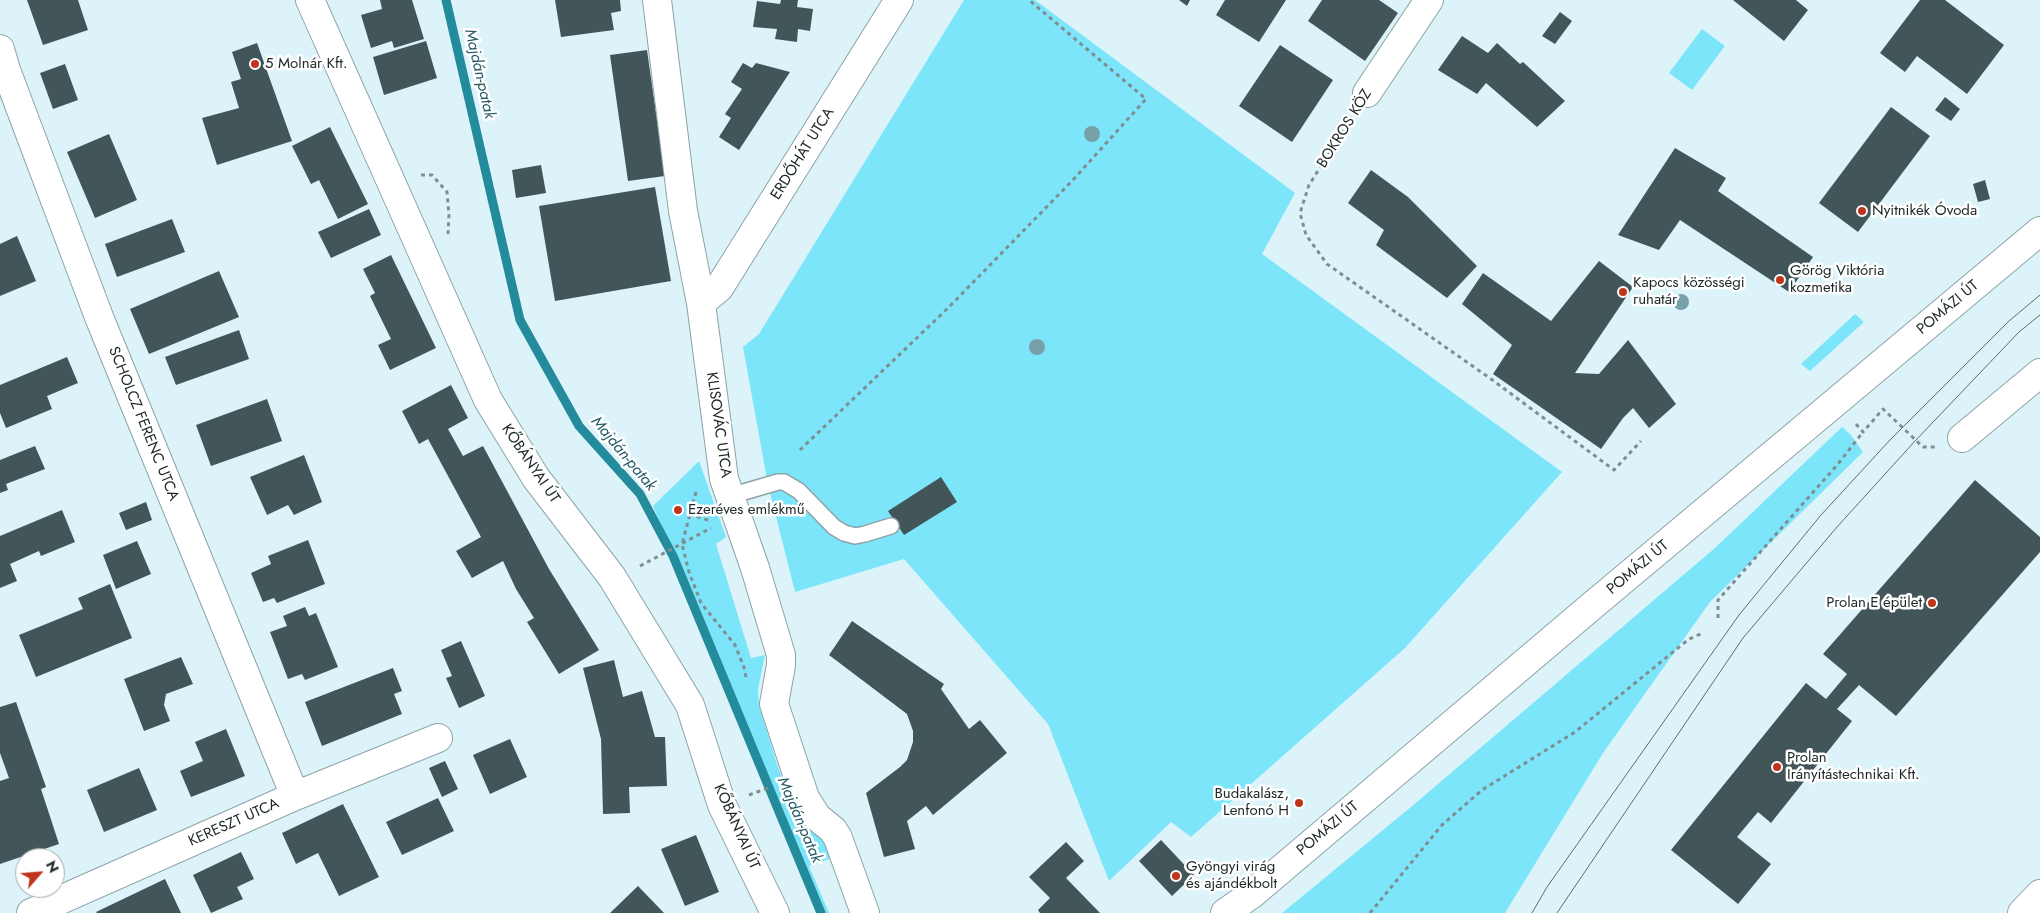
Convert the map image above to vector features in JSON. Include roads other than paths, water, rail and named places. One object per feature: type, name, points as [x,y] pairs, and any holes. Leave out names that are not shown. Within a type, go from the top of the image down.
[{"type":"street","name":"KŐBÁNYAI ÚT","points":[[310,0],[488,400],[536,478],[612,577],[690,705],[722,805],[775,913]]},
{"type":"street","name":"KLISOVÁC UTCA","points":[[657,0],[683,211],[701,303],[721,465],[781,654],[781,665],[774,704],[776,714],[805,798],[817,817],[833,830],[838,838],[865,913]]},
{"type":"street","name":"ERDŐHÁT UTCA","points":[[701,303],[719,288],[724,281],[899,0]]},
{"type":"street","name":"BOKROS KÖZ","points":[[1367,93],[1429,0]]},
{"type":"street","name":"SCHOLCZ FERENC UTCA","points":[[0,49],[6,70],[99,317],[295,796]]},
{"type":"street","name":"POMÁZI ÚT","points":[[1225,913],[1249,903],[1600,599],[2040,231]]},
{"type":"street","points":[[1962,438],[2040,374]]},
{"type":"street","name":"KERESZT UTCA","points":[[31,913],[295,796],[438,738]]},
{"type":"street","points":[[2022,913],[2040,894]]},
{"type":"lane","points":[[734,506],[778,482],[784,482],[799,491],[834,527],[844,533],[854,536],[892,526]]},
{"type":"waterway","name":"Majdán-patak","points":[[446,0],[520,320],[579,426],[640,494],[673,556],[821,913]]},
{"type":"tram line","points":[[1532,913],[1547,887],[1739,615],[1821,515],[1890,440],[2009,321],[2040,295]]},
{"type":"tram line","points":[[1557,913],[1743,638],[1837,527],[1915,441],[2019,332],[2040,315]]},
{"type":"place","name":"5 Molnár Kft.","points":[[255,64]]},
{"type":"place","name":"Nyitnikék Óvoda","points":[[1862,211]]},
{"type":"place","name":"Görög Viktória kozmetika","points":[[1780,280]]},
{"type":"place","name":"Kapocs közösségi ruhatár","points":[[1623,292]]},
{"type":"place","name":"Ezeréves emlékmű","points":[[678,510]]},
{"type":"place","name":"Prolan E épület","points":[[1932,603]]},
{"type":"place","name":"Prolan Irányítástechnikai Kft.","points":[[1777,767]]},
{"type":"place","name":"Budakalász, Lenfonó H","points":[[1299,803]]},
{"type":"place","name":"Gyöngyi virág és ajándékbolt","points":[[1176,876]]}]
